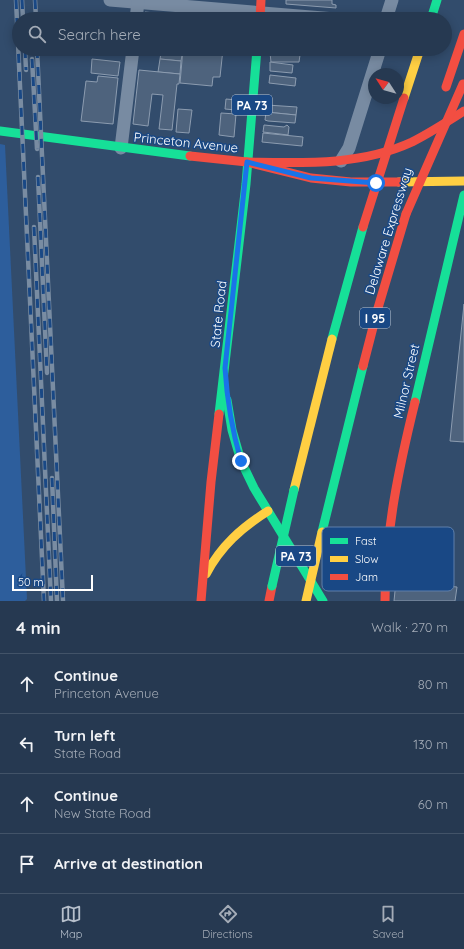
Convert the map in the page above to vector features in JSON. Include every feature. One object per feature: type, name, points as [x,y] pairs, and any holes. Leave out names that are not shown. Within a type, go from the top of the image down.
[{"type":"main road","points":[[433,12],[437,0]]},
{"type":"main road","points":[[445,91],[464,34]]},
{"type":"main road","name":"State Road","points":[[201,601],[211,482],[247,162],[256,56]]},
{"type":"main road","name":"Delaware Expressway","points":[[404,85],[417,56]]},
{"type":"main road","points":[[406,214],[464,83]]},
{"type":"main road","name":"Delaware Expressway","points":[[269,601],[322,376],[397,104]]},
{"type":"main road","points":[[247,162],[341,162],[377,155],[416,141],[464,111]]},
{"type":"main road","name":"Delaware Expressway","points":[[323,527],[376,316],[406,214],[437,117]]},
{"type":"main road","name":"Princeton Avenue","points":[[0,131],[57,137],[121,148],[247,162],[311,178],[351,182],[464,180]]},
{"type":"main road","name":"Milnor Street","points":[[391,527],[397,475],[464,195]]},
{"type":"main road","name":"PA 73","points":[[225,368],[228,409],[232,430],[241,461],[268,511],[323,601]]},
{"type":"main road","name":"State Road","points":[[203,581],[215,555],[229,538],[242,526],[268,511]]},
{"type":"main road","name":"Delaware Expressway","points":[[306,601],[322,532]]},
{"type":"street","points":[[110,0],[260,11]]},
{"type":"street","points":[[388,12],[392,0]]},
{"type":"street","points":[[137,12],[138,2]]},
{"type":"street","points":[[121,148],[132,56]]},
{"type":"street","points":[[341,162],[349,148],[378,56]]},
{"type":"shaded area","points":[[0,144],[5,145],[27,599],[25,601],[0,601]]},
{"type":"building","points":[[286,0],[332,0],[332,4],[336,5],[336,8],[286,4]]},
{"type":"building","points":[[160,56],[182,56],[181,61],[160,59]]},
{"type":"building","points":[[182,56],[222,56],[220,77],[213,77],[212,86],[180,83]]},
{"type":"building","points":[[270,56],[300,56],[299,62],[271,62]]},
{"type":"building","points":[[92,59],[120,62],[118,76],[91,73]]},
{"type":"building","points":[[160,59],[181,61],[180,74],[158,72]]},
{"type":"building","points":[[270,62],[293,65],[292,73],[270,71]]},
{"type":"building","points":[[139,70],[180,74],[179,84],[177,84],[172,130],[159,129],[163,95],[152,94],[148,126],[133,124]]},
{"type":"building","points":[[270,75],[296,78],[295,86],[269,83]]},
{"type":"building","points":[[98,76],[118,78],[113,124],[81,121],[86,81],[97,82]]},
{"type":"building","points":[[226,99],[237,100],[236,110],[225,109]]},
{"type":"building","points":[[267,105],[297,107],[296,115],[266,112]]},
{"type":"building","points":[[178,109],[192,110],[189,133],[176,132]]},
{"type":"building","points":[[266,112],[296,115],[295,123],[265,120]]},
{"type":"building","points":[[221,113],[236,114],[234,137],[219,135]]},
{"type":"building","points":[[264,125],[284,127],[287,125],[289,127],[288,135],[263,132]]},
{"type":"building","points":[[263,133],[303,137],[302,146],[262,142]]},
{"type":"building","points":[[464,304],[464,442],[450,441]]},
{"type":"building","points":[[454,587],[457,587],[455,601],[394,601],[395,591],[454,591]]},
{"type":"railway","points":[[16,0],[17,12]]},
{"type":"railway","points":[[22,0],[23,12]]},
{"type":"railway","points":[[35,0],[36,12]]},
{"type":"railway","points":[[19,56],[44,601]]},
{"type":"railway","points":[[25,56],[26,70]]},
{"type":"railway","points":[[37,56],[63,601]]},
{"type":"railway","points":[[32,59],[37,149]]},
{"type":"railway","points":[[38,177],[47,373]]},
{"type":"railway","points":[[34,227],[51,601]]},
{"type":"railway","points":[[52,478],[57,601]]},
{"type":"traffic: fast","points":[[433,12],[437,0]]},
{"type":"traffic: fast","points":[[219,414],[246,184],[256,56]]},
{"type":"traffic: fast","points":[[0,131],[190,156]]},
{"type":"traffic: fast","points":[[415,402],[464,195]]},
{"type":"traffic: fast","points":[[332,339],[363,227]]},
{"type":"traffic: fast","points":[[323,527],[363,366]]},
{"type":"traffic: fast","points":[[227,400],[232,430],[241,461],[254,488],[323,601]]},
{"type":"traffic: fast","points":[[272,586],[294,490]]},
{"type":"traffic: slow","points":[[404,98],[418,56]]},
{"type":"traffic: slow","points":[[399,182],[464,181]]},
{"type":"traffic: slow","points":[[294,490],[332,339]]},
{"type":"traffic: slow","points":[[206,574],[218,555],[232,538],[268,511]]},
{"type":"traffic: slow","points":[[306,601],[322,532]]},
{"type":"traffic: jam","points":[[260,12],[261,0]]},
{"type":"traffic: jam","points":[[446,87],[464,34]]},
{"type":"traffic: jam","points":[[406,214],[463,84]]},
{"type":"traffic: jam","points":[[363,227],[402,104]]},
{"type":"traffic: jam","points":[[247,162],[289,163],[331,161],[372,155],[392,150],[412,142],[464,111]]},
{"type":"traffic: jam","points":[[190,156],[247,162],[311,178],[351,182],[399,182]]},
{"type":"traffic: jam","points":[[363,366],[378,308],[406,214]]},
{"type":"traffic: jam","points":[[390,527],[398,476],[415,402]]},
{"type":"traffic: jam","points":[[201,601],[211,482],[219,414]]},
{"type":"traffic: jam","points":[[269,601],[272,586]]},
{"type":"traffic: jam","points":[[385,591],[385,601]]},
{"type":"route","points":[[241,461],[232,430],[227,402],[225,368],[246,184],[247,162],[311,178],[376,183]]}]
